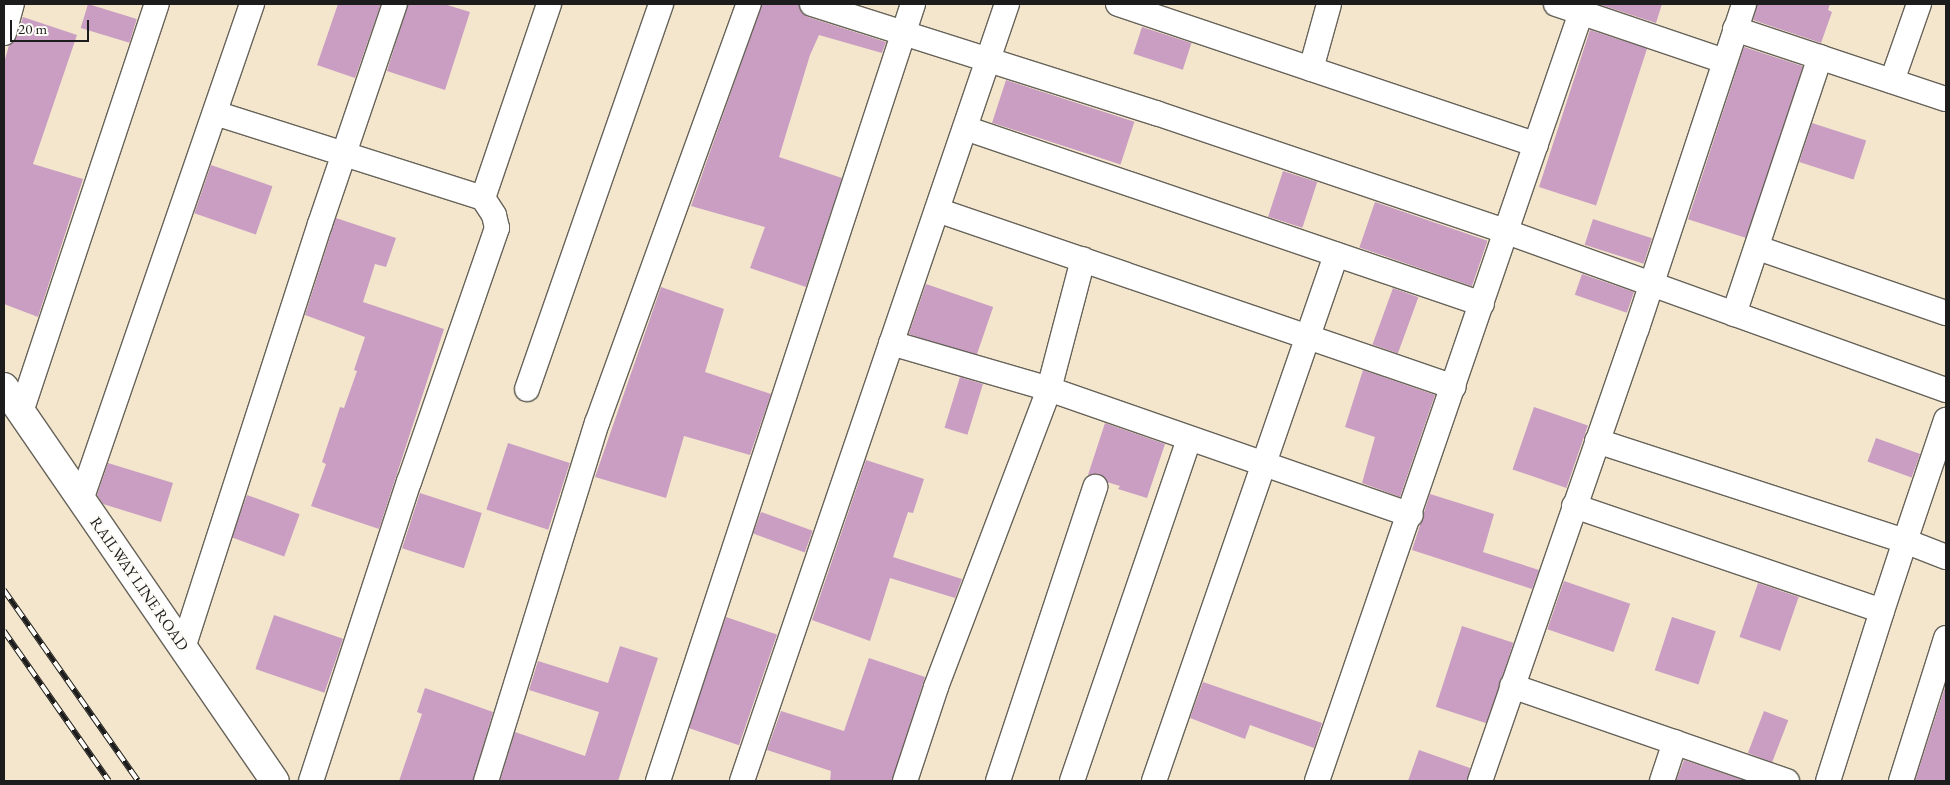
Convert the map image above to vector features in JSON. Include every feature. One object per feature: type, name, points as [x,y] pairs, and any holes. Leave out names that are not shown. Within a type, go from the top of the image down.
[{"type":"street","points":[[4,33],[12,4]]},
{"type":"street","points":[[21,412],[158,4]]},
{"type":"street","points":[[81,500],[252,4]]},
{"type":"street","points":[[183,648],[343,156],[396,4]]},
{"type":"street","points":[[483,198],[549,4]]},
{"type":"street","points":[[527,389],[661,4]]},
{"type":"street","points":[[486,781],[598,423],[749,4]]},
{"type":"street","points":[[812,4],[988,62],[1156,113],[1507,232],[1946,390]]},
{"type":"street","points":[[658,781],[913,4]]},
{"type":"street","points":[[742,781],[1007,4]]},
{"type":"street","points":[[1118,4],[1536,145]]},
{"type":"street","points":[[1311,69],[1329,4]]},
{"type":"street","points":[[1556,4],[1583,8],[1724,61]]},
{"type":"street","points":[[1480,781],[1651,284],[1744,4]]},
{"type":"street","points":[[1892,81],[1919,4]]},
{"type":"street","points":[[1317,781],[1411,515],[1583,8]]},
{"type":"street","points":[[1735,29],[1946,99]]},
{"type":"street","points":[[1734,314],[1758,248],[1820,57]]},
{"type":"street","points":[[215,113],[343,156],[483,198],[497,221],[497,228],[409,482],[311,781]]},
{"type":"street","points":[[965,128],[1482,304]]},
{"type":"street","points":[[937,210],[1454,387]]},
{"type":"street","points":[[1758,248],[1946,313]]},
{"type":"street","points":[[1154,781],[1266,463],[1336,255]]},
{"type":"street","points":[[905,781],[936,688],[1049,389],[1083,259]]},
{"type":"street","points":[[891,343],[1049,389],[1411,515]]},
{"type":"street","name":"RAILWAY LINE ROAD","points":[[4,387],[275,781]]},
{"type":"street","points":[[1828,781],[1946,420]]},
{"type":"street","points":[[1072,781],[1189,439]]},
{"type":"street","points":[[1597,441],[1905,541],[1946,557]]},
{"type":"street","points":[[998,781],[1095,487]]},
{"type":"street","points":[[1574,506],[1882,611]]},
{"type":"street","points":[[1901,781],[1946,638]]},
{"type":"street","points":[[1512,686],[1787,781]]},
{"type":"street","points":[[1662,781],[1675,742]]},
{"type":"building","points":[[88,4],[137,19],[129,43],[81,28]]},
{"type":"building","points":[[338,4],[381,4],[355,78],[317,65]]},
{"type":"building","points":[[408,4],[444,4],[470,12],[445,90],[387,71]]},
{"type":"building","points":[[762,4],[799,4],[802,13],[808,17],[886,42],[882,53],[819,35],[810,55],[779,157],[842,178],[806,287],[750,268],[765,227],[691,206]]},
{"type":"building","points":[[1598,4],[1662,4],[1656,23]]},
{"type":"building","points":[[1757,4],[1830,4],[1828,10],[1832,12],[1821,43],[1753,20]]},
{"type":"building","points":[[23,17],[77,35],[33,164],[83,179],[38,317],[4,304],[4,63],[9,45],[17,37]]},
{"type":"building","points":[[1142,27],[1191,43],[1183,70],[1133,54]]},
{"type":"building","points":[[1590,30],[1647,49],[1596,205],[1539,187]]},
{"type":"building","points":[[1744,47],[1803,66],[1747,238],[1688,219]]},
{"type":"building","points":[[1006,80],[1134,122],[1120,165],[992,123]]},
{"type":"building","points":[[1812,123],[1866,141],[1854,180],[1799,162]]},
{"type":"building","points":[[211,165],[272,186],[256,234],[194,213]]},
{"type":"building","points":[[1283,171],[1317,182],[1302,228],[1268,217]]},
{"type":"building","points":[[1375,202],[1488,241],[1472,286],[1359,247]]},
{"type":"building","points":[[336,218],[396,238],[386,267],[375,264],[363,302],[444,329],[379,529],[311,506],[326,464],[322,462],[340,407],[344,408],[357,371],[354,370],[365,337],[305,315]]},
{"type":"building","points":[[1593,219],[1652,238],[1644,264],[1585,245]]},
{"type":"building","points":[[1582,274],[1634,292],[1627,313],[1575,295]]},
{"type":"building","points":[[926,284],[993,307],[976,357],[909,334]]},
{"type":"building","points":[[661,287],[724,309],[705,372],[771,394],[750,455],[684,436],[666,498],[595,477]]},
{"type":"building","points":[[1393,288],[1418,297],[1398,354],[1372,344]]},
{"type":"building","points":[[1363,370],[1435,395],[1400,497],[1362,483],[1375,437],[1345,427]]},
{"type":"building","points":[[960,377],[983,384],[967,435],[945,428]]},
{"type":"building","points":[[1534,407],[1588,426],[1566,488],[1513,469]]},
{"type":"building","points":[[1105,423],[1165,444],[1147,498],[1118,489],[1120,486],[1107,482],[1100,474],[1088,475]]},
{"type":"building","points":[[1876,438],[1920,454],[1912,478],[1867,461]]},
{"type":"building","points":[[508,443],[570,463],[548,530],[486,510]]},
{"type":"building","points":[[866,460],[924,479],[913,513],[908,512],[893,557],[962,579],[955,598],[890,578],[870,641],[812,620]]},
{"type":"building","points":[[108,463],[173,483],[161,522],[103,504],[97,495]]},
{"type":"building","points":[[420,493],[482,513],[464,568],[402,548]]},
{"type":"building","points":[[1430,494],[1494,514],[1483,552],[1539,570],[1532,589],[1412,550]]},
{"type":"building","points":[[247,495],[300,514],[284,556],[232,537]]},
{"type":"building","points":[[761,512],[813,531],[805,552],[753,534]]},
{"type":"building","points":[[1564,581],[1630,604],[1614,652],[1547,629]]},
{"type":"building","points":[[1758,583],[1799,597],[1780,651],[1739,637]]},
{"type":"building","points":[[274,615],[343,639],[324,693],[255,669]]},
{"type":"building","points":[[726,617],[777,635],[739,745],[688,728]]},
{"type":"building","points":[[1672,617],[1716,631],[1698,684],[1655,670]]},
{"type":"building","points":[[1462,626],[1513,643],[1487,724],[1436,707]]},
{"type":"building","points":[[620,646],[658,658],[618,781],[500,781],[515,732],[585,756],[599,712],[529,690],[538,661],[608,683]]},
{"type":"building","points":[[869,658],[925,677],[892,781],[830,781],[831,771],[767,750],[781,711],[844,731]]},
{"type":"building","points":[[1203,682],[1322,723],[1314,748],[1250,725],[1245,739],[1190,718]]},
{"type":"building","points":[[1946,684],[1946,781],[1915,781]]},
{"type":"building","points":[[425,688],[493,712],[473,781],[399,781],[422,714],[417,712]]},
{"type":"building","points":[[1764,711],[1788,720],[1772,762],[1748,753]]},
{"type":"building","points":[[1419,750],[1470,768],[1467,781],[1408,781]]},
{"type":"building","points":[[1684,760],[1746,781],[1676,781]]},
{"type":"railway","points":[[4,590],[138,781]]},
{"type":"railway","points":[[4,631],[109,781]]}]
